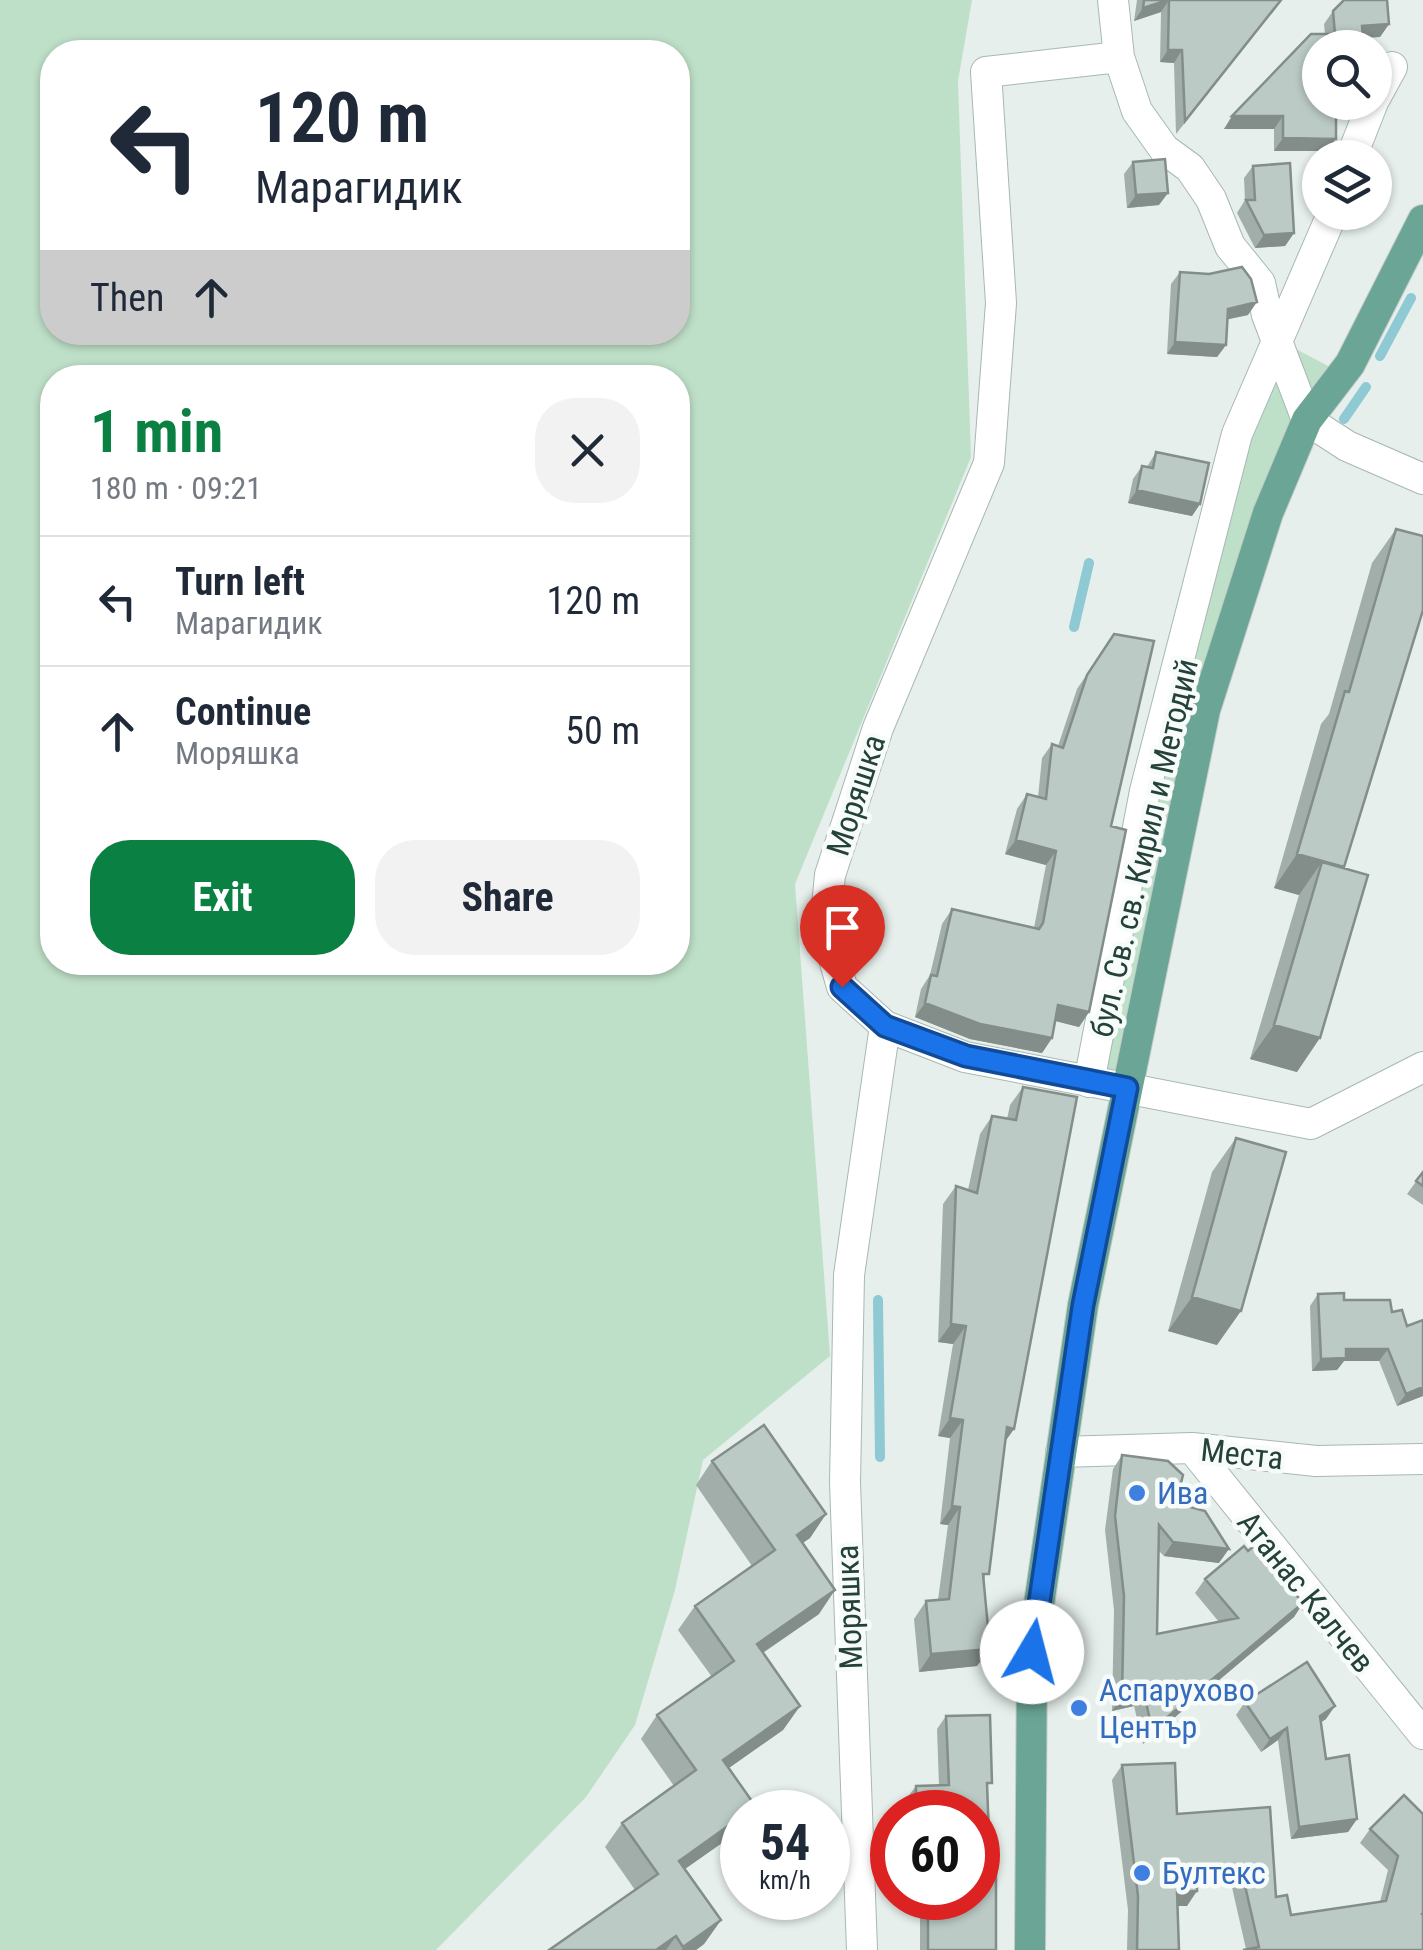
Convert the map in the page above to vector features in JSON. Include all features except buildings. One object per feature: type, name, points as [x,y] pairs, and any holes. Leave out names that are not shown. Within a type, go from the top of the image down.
[{"type":"main road","name":"бул. Св. св. Кирил и Методий","points":[[1030,1950],[1032,1652],[1060,1452],[1083,1305],[1205,710],[1268,513],[1307,420],[1350,364],[1423,220]]},
{"type":"street","points":[[1113,0],[1119,57],[1137,110],[1164,149],[1190,168],[1211,199],[1230,246],[1260,283],[1307,420],[1347,446],[1423,479]]},
{"type":"street","name":"Моряшка","points":[[862,1950],[845,1482],[849,1294],[885,1026],[842,987],[826,926],[830,874],[878,728],[989,462],[1001,304],[986,72],[1119,57]]},
{"type":"street","points":[[1089,1082],[1145,791],[1237,434],[1325,230]]},
{"type":"street","points":[[885,1026],[966,1056],[1312,1124],[1423,1067]]},
{"type":"street","name":"Места","points":[[1060,1452],[1192,1448],[1316,1461],[1423,1459]]},
{"type":"street","name":"Атанас Калчев","points":[[1192,1448],[1423,1734]]},
{"type":"green space","points":[[0,0],[972,0],[958,81],[971,457],[795,884],[830,1356],[703,1460],[675,1590],[635,1725],[586,1797],[436,1950],[0,1950]]},
{"type":"green space","points":[[1277,339],[1330,367],[1268,513],[1127,1088],[1089,1082],[1145,791]]},
{"type":"waterway","points":[[1380,356],[1411,298]]},
{"type":"waterway","points":[[1344,419],[1366,387]]},
{"type":"waterway","points":[[1074,627],[1089,563]]},
{"type":"waterway","points":[[878,1300],[880,1457]]},
{"type":"place","name":"Ива","points":[[1137,1493]]},
{"type":"place","name":"Аспарухово Център","points":[[1079,1708]]},
{"type":"place","name":"Бултекс","points":[[1142,1873]]},
{"type":"route","points":[[842,987],[885,1026],[966,1056],[1127,1088],[1083,1305],[1032,1652]]}]
